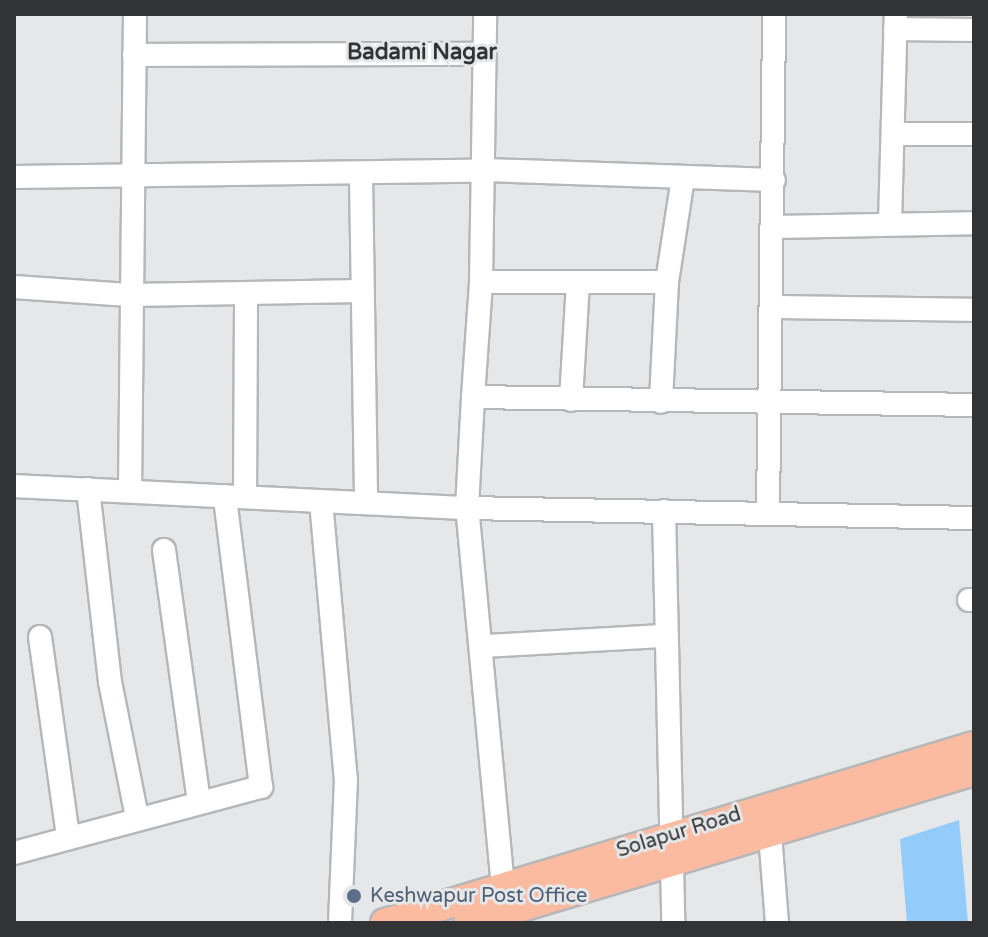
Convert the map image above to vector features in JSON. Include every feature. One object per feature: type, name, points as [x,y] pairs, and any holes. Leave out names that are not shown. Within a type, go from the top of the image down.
[{"type":"main road","name":"Solapur Road","points":[[385,923],[503,887],[668,850],[974,746]]},
{"type":"main road","points":[[468,923],[668,850],[770,834],[974,771]]},
{"type":"street","points":[[130,491],[129,295],[135,14]]},
{"type":"street","points":[[485,14],[487,170],[467,508],[485,646],[503,887]]},
{"type":"street","points":[[768,513],[774,14]]},
{"type":"street","points":[[890,223],[895,134],[895,22],[974,30]]},
{"type":"street","points":[[134,55],[485,54]]},
{"type":"street","points":[[895,134],[974,134]]},
{"type":"street","points":[[14,177],[361,176],[487,170],[774,180]]},
{"type":"street","points":[[361,176],[366,503]]},
{"type":"street","points":[[661,402],[667,282],[683,177]]},
{"type":"street","points":[[773,227],[974,223]]},
{"type":"street","points":[[481,282],[667,282]]},
{"type":"street","points":[[571,400],[578,282]]},
{"type":"street","points":[[14,287],[129,295],[246,296],[361,291]]},
{"type":"street","points":[[14,853],[137,817],[261,787],[263,770],[235,497],[246,296]]},
{"type":"street","points":[[771,307],[974,310]]},
{"type":"street","points":[[473,397],[974,405]]},
{"type":"street","points":[[14,486],[467,508],[974,518]]},
{"type":"street","points":[[88,489],[110,682],[137,817]]},
{"type":"street","points":[[321,501],[346,779],[340,923]]},
{"type":"street","points":[[664,511],[668,850],[673,923]]},
{"type":"street","points":[[164,550],[199,803]]},
{"type":"street","points":[[485,646],[665,636]]},
{"type":"street","points":[[40,637],[68,837]]},
{"type":"street","points":[[770,834],[777,923]]},
{"type":"building","points":[[959,820],[968,923],[907,923],[900,839]]},
{"type":"place","name":"Keshwapur Post Office","points":[[354,896]]},
{"type":"district","name":"Badami Nagar","points":[[422,53]]}]
